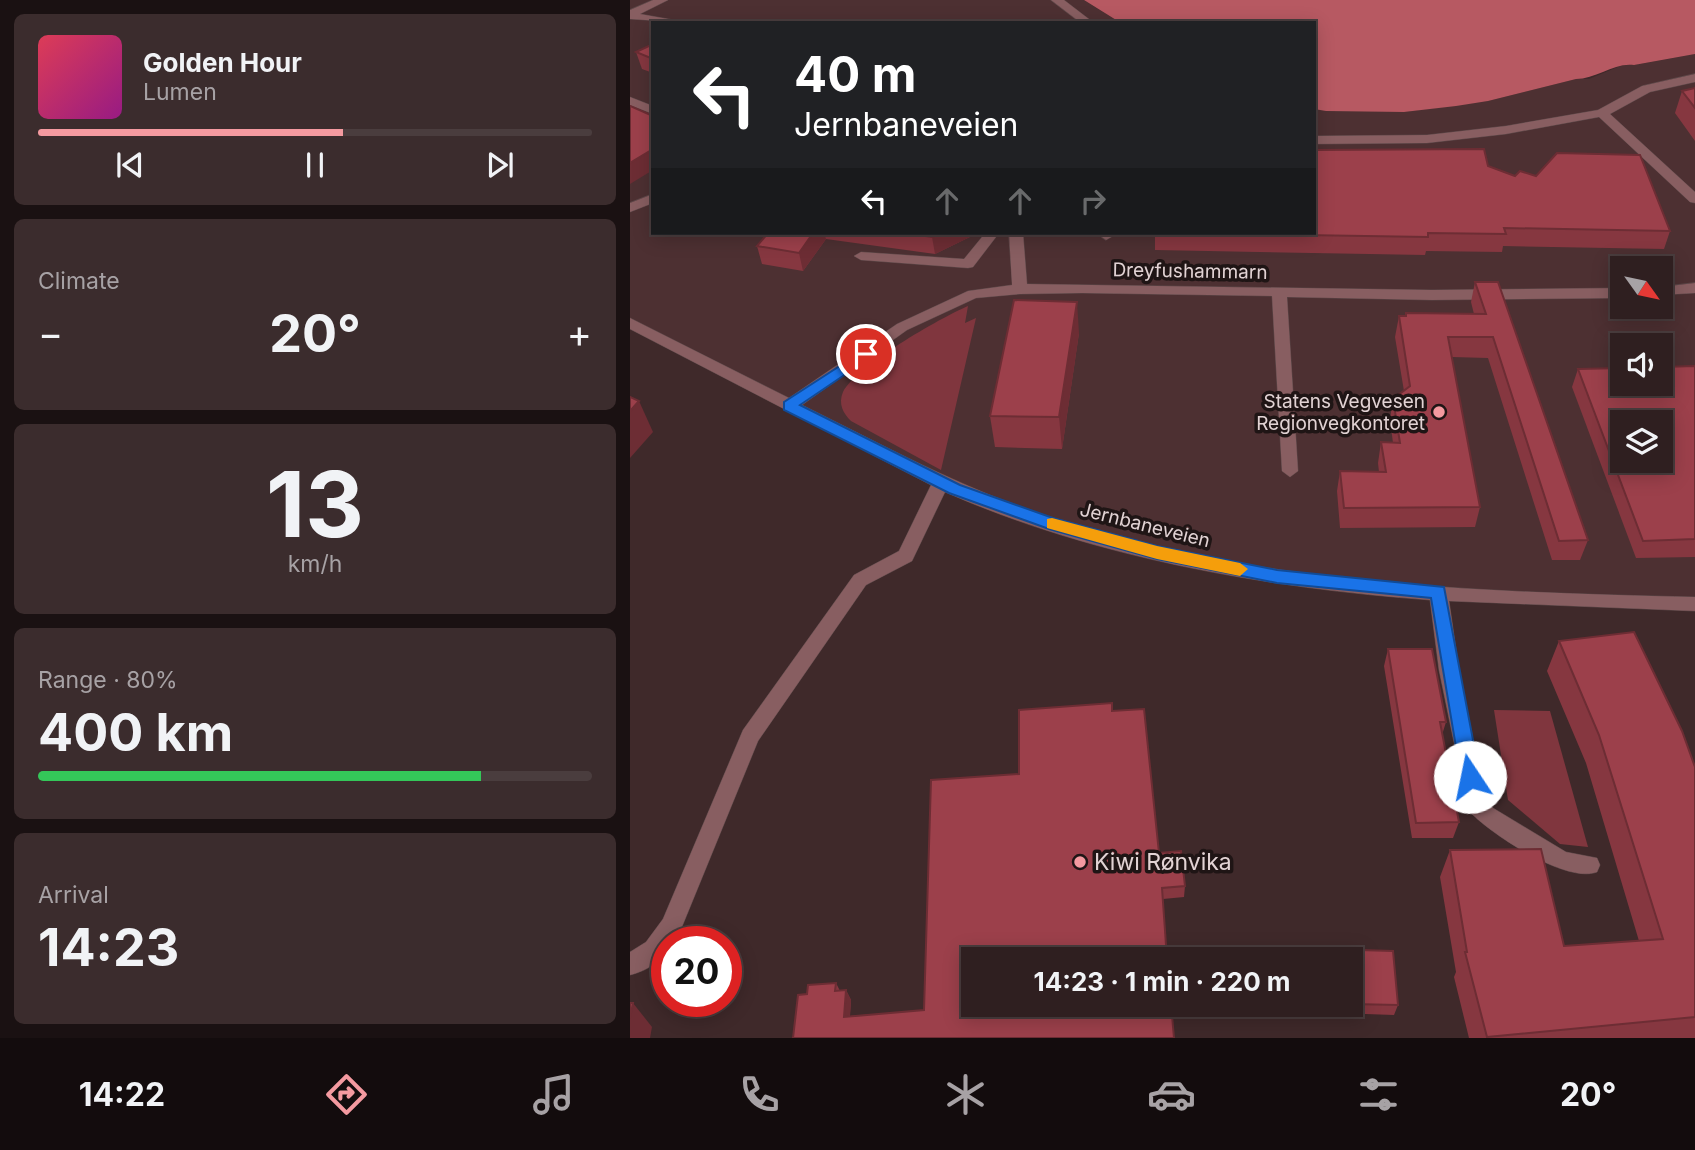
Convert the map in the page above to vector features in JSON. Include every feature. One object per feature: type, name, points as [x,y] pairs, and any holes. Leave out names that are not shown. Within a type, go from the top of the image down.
[{"type":"street","points":[[630,15],[662,0]]},
{"type":"street","points":[[1057,0],[1086,21]]},
{"type":"street","points":[[630,15],[672,21]]},
{"type":"street","points":[[1316,140],[1458,136],[1602,113],[1646,89],[1695,78]]},
{"type":"street","points":[[630,101],[651,109]]},
{"type":"street","points":[[1602,113],[1695,199]]},
{"type":"street","points":[[630,208],[651,199]]},
{"type":"street","points":[[861,256],[968,264],[989,237],[988,235]]},
{"type":"street","points":[[1016,235],[1020,289]]},
{"type":"street","points":[[1673,290],[1695,288]]},
{"type":"street","name":"Dreyfushammarn","points":[[789,406],[902,327],[937,308],[973,294],[1020,289],[1432,295],[1610,293]]},
{"type":"street","points":[[1279,292],[1290,471]]},
{"type":"street","name":"Jernbaneveien","points":[[630,323],[941,482],[1049,523],[1157,552],[1277,577],[1438,592],[1613,603],[1695,604]]},
{"type":"street","points":[[631,964],[654,950],[671,926],[750,736],[775,697],[860,580],[906,556],[941,482]]},
{"type":"street","points":[[1438,592],[1449,670],[1475,803],[1486,816],[1563,862],[1589,865]]},
{"type":"shaded area","points":[[630,0],[1084,0],[1118,21],[651,21],[651,235],[1316,235],[1316,109],[1404,112],[1488,101],[1576,79],[1589,79],[1625,64],[1634,65],[1695,54],[1695,604],[1277,577],[1157,553],[955,489],[630,323]]},
{"type":"shaded area","points":[[1084,0],[1695,0],[1695,54],[1620,66],[1583,78],[1456,106],[1404,112],[1326,111],[1316,109],[1316,21],[1118,21]]},
{"type":"shaded area","points":[[968,306],[965,323],[976,318],[941,470],[851,421],[842,408],[841,400],[851,381],[864,369],[938,321]]},
{"type":"shaded area","points":[[1494,710],[1550,711],[1588,847],[1560,844],[1508,800]]},
{"type":"building","points":[[651,45],[651,58],[636,52]]},
{"type":"building","points":[[1695,88],[1695,108],[1682,91]]},
{"type":"building","points":[[630,106],[651,115],[651,150],[630,163]]},
{"type":"building","points":[[1484,149],[1488,166],[1515,176],[1520,171],[1536,176],[1557,153],[1640,155],[1670,231],[1504,228],[1506,234],[1428,233],[1428,237],[1295,235],[1316,235],[1316,150]]},
{"type":"building","points":[[766,235],[812,235],[799,253],[757,246]]},
{"type":"building","points":[[1475,282],[1498,282],[1588,540],[1559,541],[1493,337],[1448,337],[1480,507],[1344,508],[1340,471],[1386,472],[1381,442],[1400,443],[1393,399],[1410,386],[1399,316],[1406,316],[1406,313],[1486,314]]},
{"type":"building","points":[[1014,300],[1077,302],[1059,417],[990,416]]},
{"type":"building","points":[[1695,366],[1695,539],[1643,541],[1617,473],[1673,473],[1673,410],[1610,410],[1610,454],[1578,369],[1610,368],[1610,396],[1673,396],[1673,367]]},
{"type":"building","points":[[630,397],[639,401],[630,411]]},
{"type":"building","points":[[1634,632],[1682,731],[1695,767],[1695,1017],[1487,1037],[1465,952],[1450,850],[1541,849],[1564,946],[1663,939],[1599,735],[1559,641]]},
{"type":"building","points":[[1388,649],[1432,649],[1446,722],[1440,722],[1459,822],[1416,823]]},
{"type":"building","points":[[1112,703],[1112,711],[1144,709],[1159,853],[1181,851],[1185,886],[1162,888],[1166,947],[961,947],[961,1017],[1172,1017],[1174,1038],[793,1038],[798,995],[807,994],[808,985],[836,983],[835,991],[846,990],[844,1017],[924,1010],[931,780],[1019,774],[1019,710]]},
{"type":"building","points":[[1363,950],[1393,951],[1398,1005],[1363,1004]]},
{"type":"slow traffic","points":[[1052,524],[1157,552],[1240,569]]},
{"type":"place","name":"Statens Vegvesen Regionvegkontoret","points":[[1439,412]]},
{"type":"place","name":"Kiwi Rønvika","points":[[1080,862]]},
{"type":"route","points":[[866,354],[789,406],[955,489],[1049,523],[1157,552],[1277,577],[1438,592],[1449,670],[1470,777]]}]
